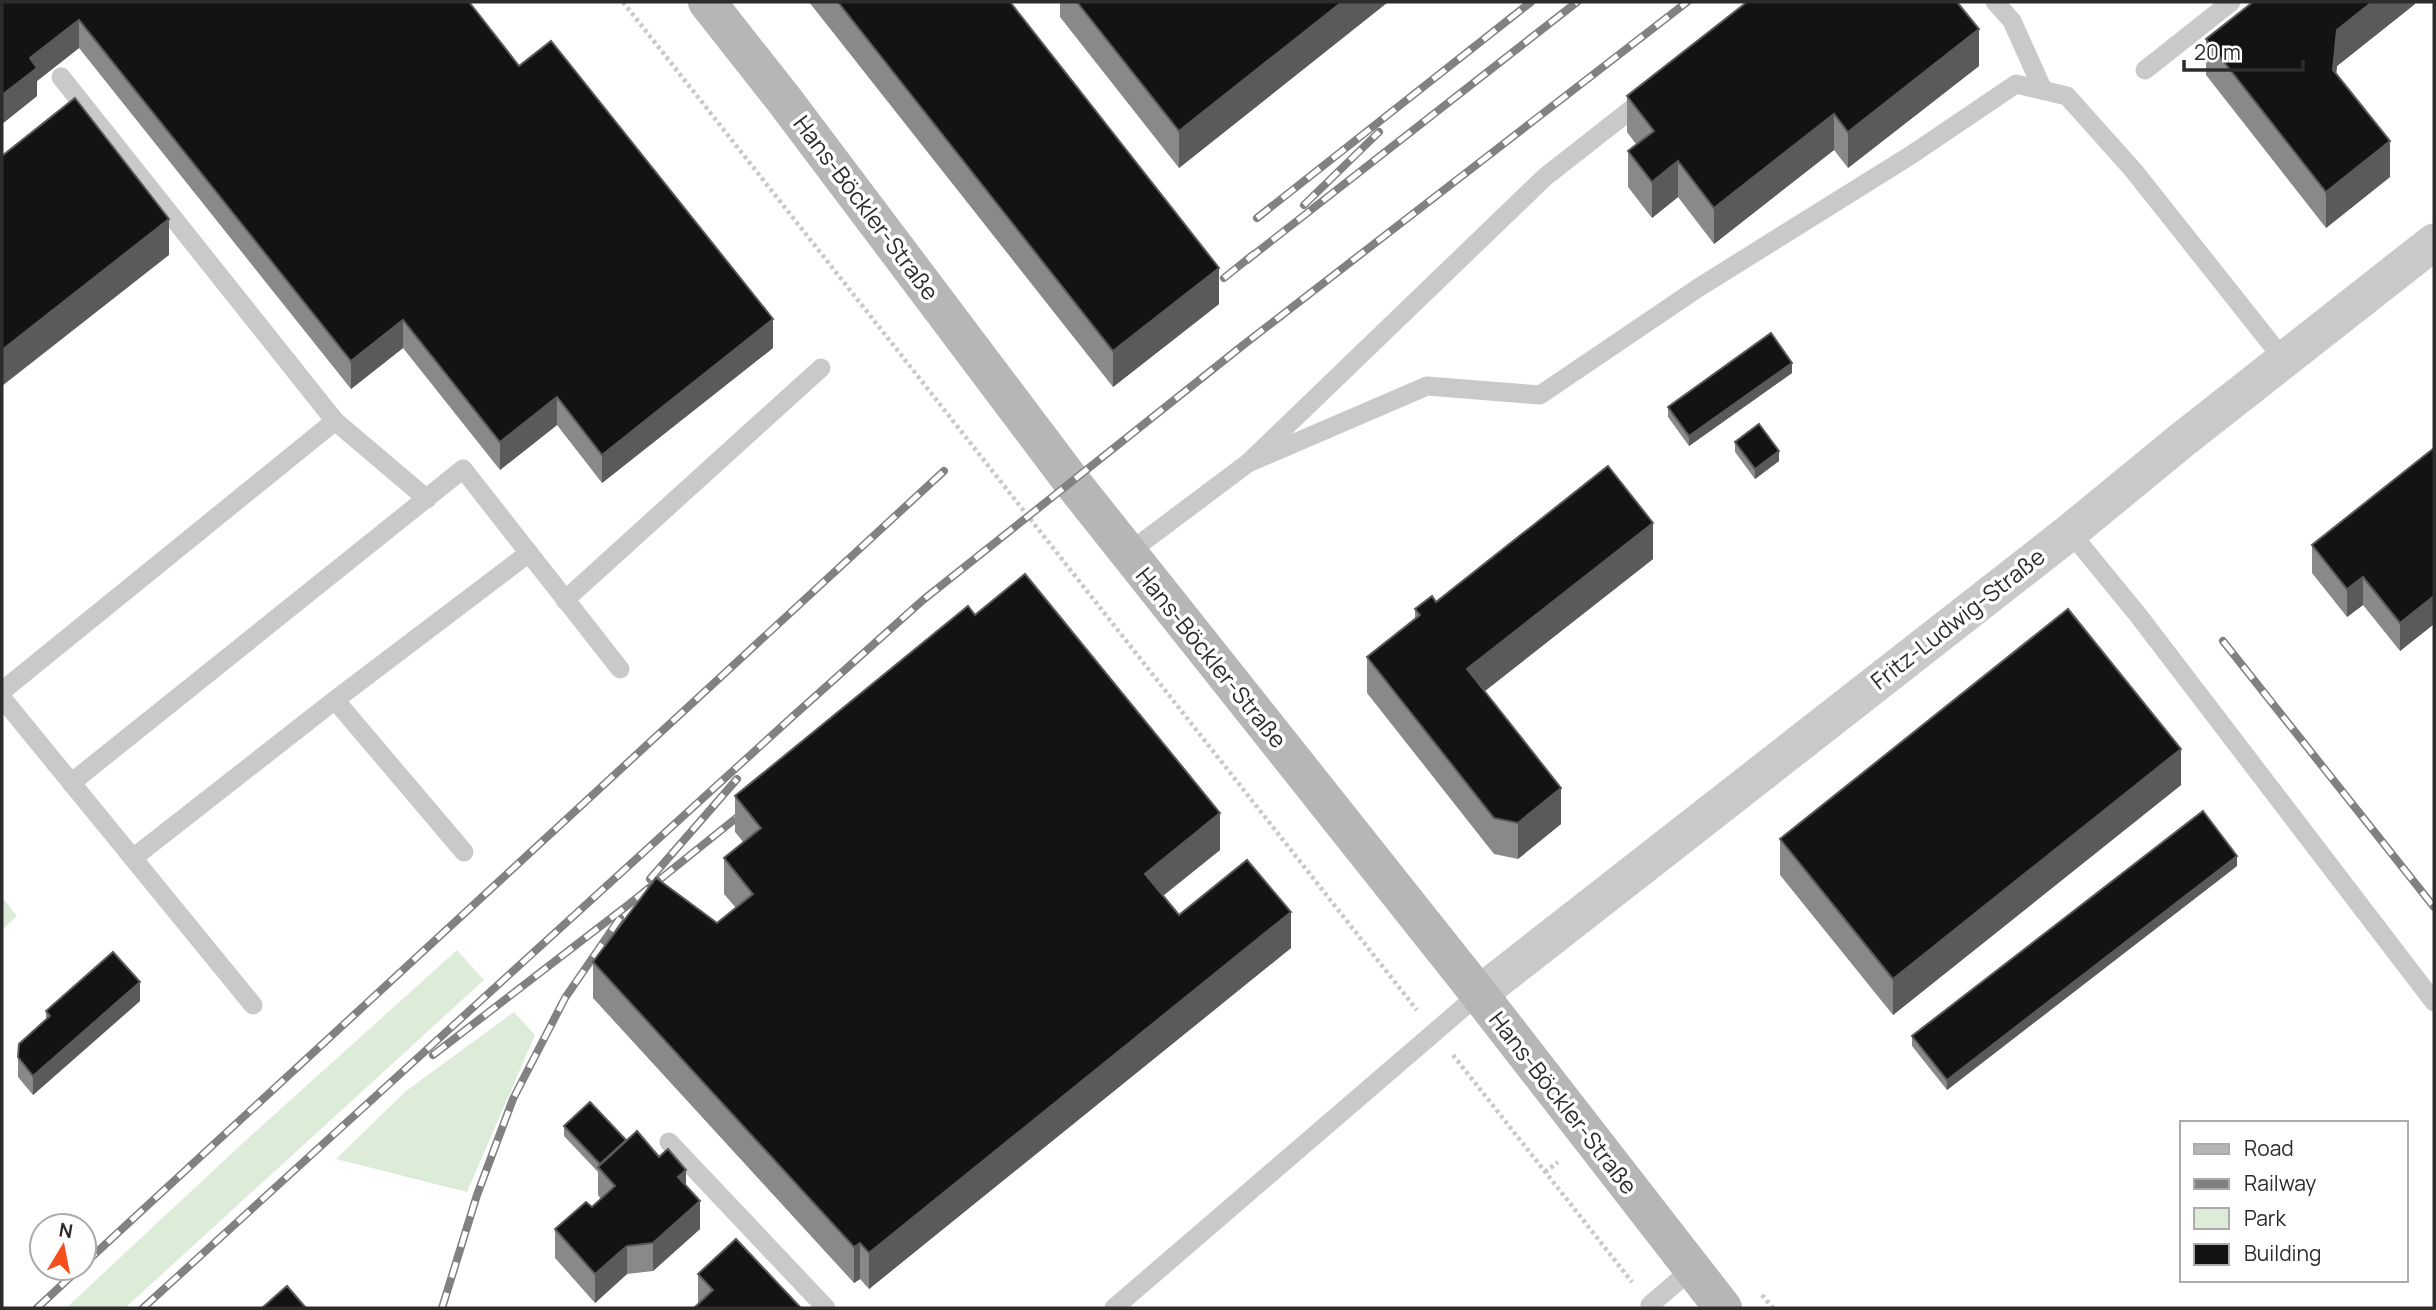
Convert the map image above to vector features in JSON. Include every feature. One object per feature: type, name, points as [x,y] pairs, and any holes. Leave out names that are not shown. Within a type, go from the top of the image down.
[{"type":"main road","name":"Hans-Böckler-Straße","points":[[707,2],[785,101],[1072,482],[1479,994],[1723,1308]]},
{"type":"street","name":"Fritz-Ludwig-Straße","points":[[1479,994],[2070,532],[2434,242]]},
{"type":"lane","points":[[1995,2],[2012,21],[2043,90]]},
{"type":"lane","points":[[2145,70],[2231,2]]},
{"type":"lane","points":[[61,77],[335,421],[427,499]]},
{"type":"lane","points":[[1248,463],[1427,386],[1541,395],[1698,288],[1911,155],[2016,84],[2067,96],[2134,172],[2284,360]]},
{"type":"lane","points":[[1128,553],[1248,463],[1545,177],[1661,85]]},
{"type":"lane","points":[[565,600],[821,368]]},
{"type":"lane","points":[[2,691],[335,421]]},
{"type":"lane","points":[[71,783],[463,469],[620,669]]},
{"type":"lane","points":[[2070,532],[2138,615],[2434,1002]]},
{"type":"lane","points":[[133,858],[529,553]]},
{"type":"lane","points":[[2,698],[253,1005]]},
{"type":"lane","points":[[335,700],[464,852]]},
{"type":"lane","points":[[1114,1308],[1479,994]]},
{"type":"lane","points":[[669,1142],[826,1308]]},
{"type":"lane","points":[[1650,1305],[1692,1269]]},
{"type":"path","points":[[623,2],[1650,1305]]},
{"type":"green space","points":[[2,897],[17,916],[2,930]]},
{"type":"green space","points":[[457,950],[484,980],[125,1308],[66,1308],[94,1282],[98,1282],[98,1278]]},
{"type":"green space","points":[[514,1012],[535,1035],[467,1192],[336,1159],[406,1091]]},
{"type":"building","points":[[2,2],[469,2],[519,66],[551,41],[773,319],[602,455],[557,397],[500,442],[403,320],[351,361],[79,20],[30,58],[37,68],[2,95]]},
{"type":"building","points":[[838,2],[1010,2],[1219,268],[1113,351]]},
{"type":"building","points":[[1077,2],[1342,2],[1179,131]]},
{"type":"building","points":[[1747,2],[1957,2],[1979,29],[1848,132],[1834,114],[1714,208],[1678,161],[1652,182],[1628,151],[1654,131],[1627,96]]},
{"type":"building","points":[[2253,2],[2372,2],[2337,30],[2333,70],[2390,141],[2326,192],[2206,39]]},
{"type":"building","points":[[75,98],[169,219],[2,350],[2,156]]},
{"type":"building","points":[[1771,333],[1792,363],[1689,436],[1668,407]]},
{"type":"building","points":[[1759,424],[1779,451],[1755,469],[1735,442]]},
{"type":"building","points":[[2434,448],[2434,596],[2400,623],[2363,577],[2347,589],[2312,545]]},
{"type":"building","points":[[1608,466],[1653,523],[1467,669],[1561,788],[1518,823],[1494,818],[1367,657],[1420,615],[1415,609],[1432,596],[1436,602]]},
{"type":"building","points":[[1025,574],[1220,813],[1145,874],[1179,915],[1247,860],[1291,912],[869,1253],[860,1243],[854,1247],[593,962],[656,878],[717,923],[753,894],[724,858],[761,828],[735,796],[968,606],[975,615]]},
{"type":"building","points":[[2068,609],[2181,749],[1893,979],[1780,839]]},
{"type":"building","points":[[2203,811],[2237,856],[1947,1080],[1912,1036]]},
{"type":"building","points":[[113,952],[140,982],[33,1076],[18,1057],[19,1044],[50,1016],[46,1011]]},
{"type":"building","points":[[590,1102],[626,1140],[600,1164],[564,1126]]},
{"type":"building","points":[[637,1131],[659,1157],[668,1149],[686,1170],[678,1177],[700,1201],[653,1243],[627,1246],[595,1274],[555,1229],[586,1202],[592,1207],[615,1186],[598,1167]]},
{"type":"building","points":[[736,1239],[801,1308],[694,1308],[713,1290],[698,1274]]},
{"type":"building","points":[[287,1286],[306,1308],[262,1308]]},
{"type":"railway","points":[[1257,218],[1531,2]]},
{"type":"railway","points":[[1247,260],[1577,2]]},
{"type":"railway","points":[[143,1308],[923,600],[1242,346],[1687,2]]},
{"type":"railway","points":[[1304,205],[1379,132]]},
{"type":"railway","points":[[1224,278],[1254,254]]},
{"type":"railway","points":[[98,1251],[944,471]]},
{"type":"railway","points":[[2223,641],[2434,907]]},
{"type":"railway","points":[[650,879],[737,779]]},
{"type":"railway","points":[[433,1055],[750,807]]},
{"type":"railway","points":[[442,1308],[477,1195],[513,1099],[565,998],[620,918]]},
{"type":"railway","points":[[37,1308],[65,1282]]}]
